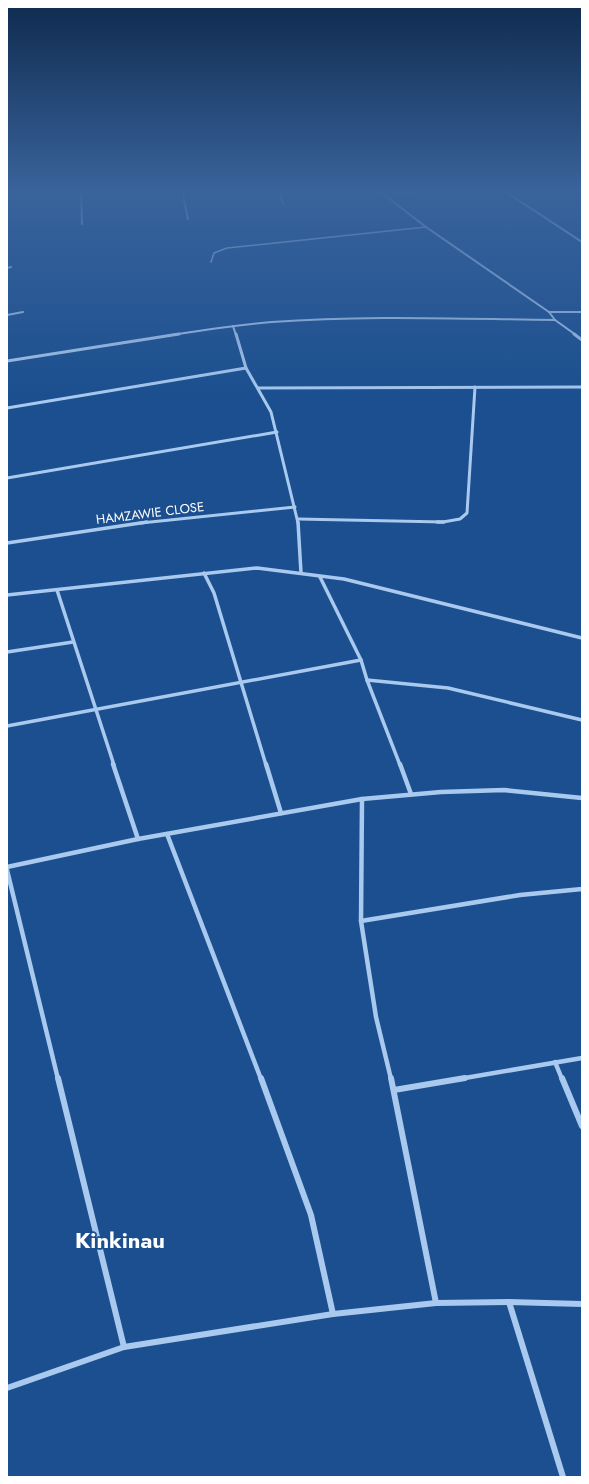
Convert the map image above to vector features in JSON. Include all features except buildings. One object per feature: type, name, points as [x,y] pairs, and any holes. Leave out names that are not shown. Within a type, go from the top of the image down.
[{"type":"street","points":[[473,259],[549,312],[555,320],[582,340]]},
{"type":"street","points":[[7,268],[12,267]]},
{"type":"street","points":[[7,315],[23,312]]},
{"type":"street","points":[[549,312],[582,312]]},
{"type":"street","points":[[7,361],[233,326],[318,319],[555,320]]},
{"type":"street","points":[[233,326],[246,368],[272,412],[278,432],[298,519],[301,574]]},
{"type":"street","points":[[7,408],[246,368]]},
{"type":"street","points":[[298,519],[444,522],[460,519],[467,513],[476,387]]},
{"type":"street","points":[[258,388],[582,387]]},
{"type":"street","points":[[7,478],[278,432]]},
{"type":"street","name":"HAMZAWIE CLOSE","points":[[7,543],[160,520],[295,507]]},
{"type":"street","points":[[7,595],[257,568],[344,579],[582,638]]},
{"type":"street","points":[[204,573],[214,593],[281,813]]},
{"type":"street","points":[[320,577],[361,660],[367,680],[411,794]]},
{"type":"street","points":[[57,590],[138,839]]},
{"type":"street","points":[[7,652],[73,642]]},
{"type":"street","points":[[7,726],[241,681],[361,660]]},
{"type":"street","points":[[367,680],[448,688],[582,720]]},
{"type":"street","points":[[124,1348],[7,868],[138,839],[362,799],[411,794],[504,790],[582,798]]},
{"type":"street","points":[[362,799],[361,921],[376,1016],[394,1090],[436,1303]]},
{"type":"street","points":[[167,834],[272,1107],[311,1215],[333,1314]]},
{"type":"street","points":[[361,921],[520,895],[582,889]]},
{"type":"street","points":[[394,1090],[582,1058]]},
{"type":"street","points":[[555,1062],[582,1126]]},
{"type":"street","points":[[7,1388],[124,1348],[333,1314],[436,1303],[509,1302],[582,1304]]},
{"type":"street","points":[[509,1302],[563,1477]]},
{"type":"district","name":"Kinkinau","points":[[120,1240]]}]
